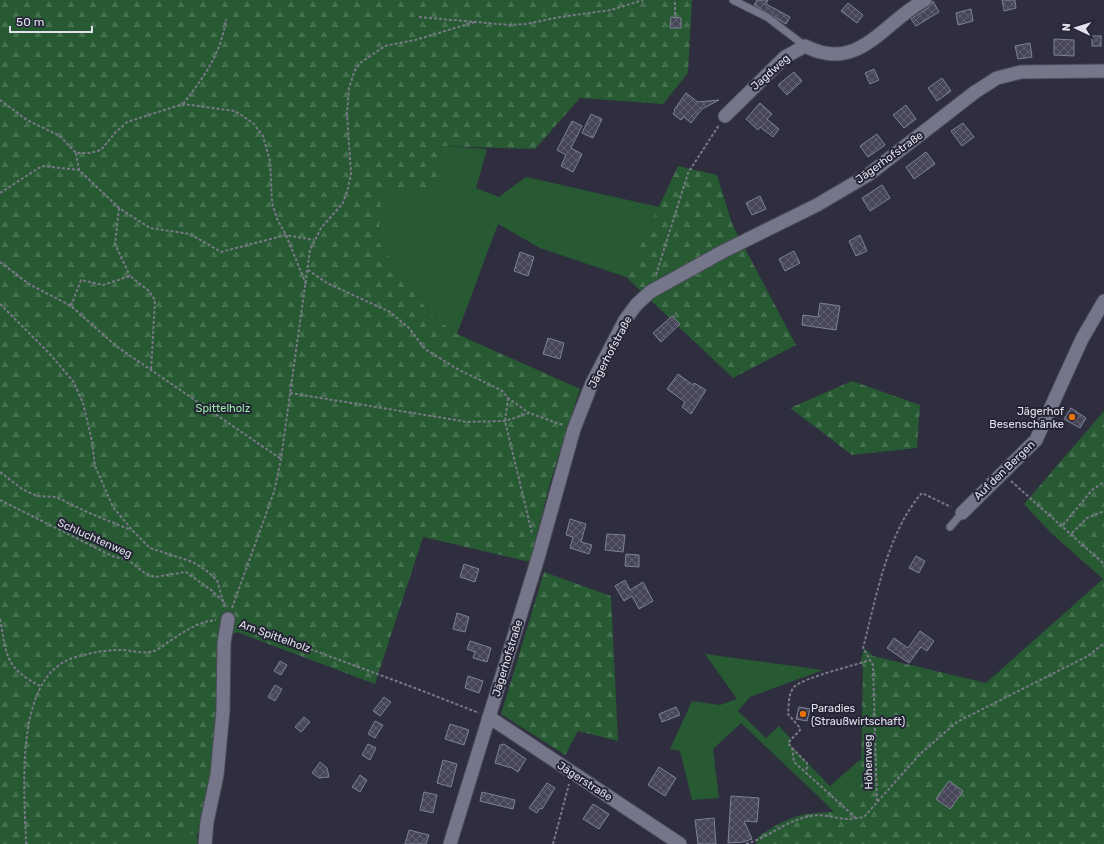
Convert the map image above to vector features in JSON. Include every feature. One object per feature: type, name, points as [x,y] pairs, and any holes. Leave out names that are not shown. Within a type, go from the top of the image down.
[{"type":"street","points":[[805,46],[817,52],[833,55],[855,51],[874,39],[925,0]]},
{"type":"street","name":"Jagdweg","points":[[725,116],[785,57],[805,46]]},
{"type":"street","name":"Jägerhofstraße","points":[[450,844],[538,558],[574,429],[592,383],[625,320],[636,305],[650,292],[722,252],[817,205],[868,175],[975,92],[997,78],[1021,72],[1104,71]]},
{"type":"street","name":"Auf den Bergen","points":[[962,513],[1036,440],[1082,339],[1104,301]]},
{"type":"street","name":"Am Spittelholz","points":[[205,844],[207,822],[217,774],[223,711],[224,643],[228,619]]},
{"type":"street","name":"Jägerstraße","points":[[489,718],[680,844]]},
{"type":"lane","points":[[733,0],[767,17],[805,46]]},
{"type":"lane","name":"Auf den Bergen","points":[[950,528],[962,513]]},
{"type":"path","points":[[419,18],[509,25],[526,24],[560,17],[611,10],[643,0]]},
{"type":"path","points":[[675,15],[676,0]]},
{"type":"path","points":[[183,104],[206,75],[224,36],[226,20]]},
{"type":"path","points":[[228,619],[274,492],[290,393],[310,250],[321,228],[343,202],[348,188],[351,174],[347,114],[349,88],[355,70],[360,63],[385,46],[415,40],[475,22]]},
{"type":"path","points":[[0,100],[27,120],[60,136],[76,153],[79,170],[119,208],[150,228],[190,234],[221,252],[286,235],[314,240]]},
{"type":"path","points":[[76,153],[90,154],[101,150],[115,133],[127,122],[183,104],[235,110],[253,123],[263,136],[270,161],[272,202],[277,219],[286,235],[306,284]]},
{"type":"path","points":[[650,292],[688,173],[725,116]]},
{"type":"path","points":[[0,193],[42,166],[79,170]]},
{"type":"path","points":[[119,208],[115,244],[130,276],[149,291],[155,300],[151,371]]},
{"type":"path","points":[[0,262],[29,284],[71,306],[116,346],[280,459]]},
{"type":"path","points":[[308,270],[327,283],[390,312],[409,328],[425,349],[459,370],[501,390],[508,398],[529,413],[574,429]]},
{"type":"path","points":[[71,306],[81,280],[103,285],[130,276]]},
{"type":"path","points":[[0,304],[73,381],[83,403],[96,466],[105,491],[113,507],[132,530],[150,548],[192,562],[207,570],[217,580],[228,619]]},
{"type":"path","points":[[290,393],[468,422],[505,421],[529,413]]},
{"type":"path","points":[[508,398],[505,421],[533,535]]},
{"type":"path","points":[[0,472],[22,488],[37,496],[56,497],[87,512],[132,530]]},
{"type":"path","points":[[1002,473],[1072,533],[1104,564]]},
{"type":"path","points":[[1063,525],[1092,490],[1104,482]]},
{"type":"path","name":"Höhenweg","points":[[856,818],[864,817],[877,801],[875,765],[876,716],[873,665],[863,648],[885,565],[899,530],[912,504],[922,493],[962,513]]},
{"type":"path","name":"Schluchtenweg","points":[[0,500],[112,556],[128,560],[146,574],[155,577],[186,572],[211,590],[223,602]]},
{"type":"path","points":[[1072,533],[1088,518],[1104,511]]},
{"type":"path","points":[[0,619],[6,653],[14,669],[26,679],[40,686]]},
{"type":"path","points":[[26,844],[24,774],[29,721],[40,686],[54,668],[74,657],[100,651],[154,651],[190,627],[205,621],[228,619]]},
{"type":"path","name":"Am Spittelholz","points":[[228,619],[415,688],[489,718]]},
{"type":"path","points":[[877,801],[920,754],[957,722],[1088,656],[1104,643]]},
{"type":"path","points":[[804,771],[807,768],[807,763],[788,743],[800,730],[788,714],[789,697],[794,687],[807,680],[870,660]]},
{"type":"path","points":[[792,748],[794,762],[856,818]]},
{"type":"path","points":[[552,844],[562,817],[572,772]]},
{"type":"path","points":[[746,844],[759,840],[776,830],[805,817],[814,815],[834,816],[847,820],[856,818]]},
{"type":"green space","name":"Spittelholz","points":[[0,0],[692,0],[688,73],[663,104],[580,98],[535,149],[442,146],[436,165],[445,177],[439,191],[383,188],[378,241],[431,315],[457,334],[580,389],[550,483],[530,562],[423,537],[375,684],[237,632],[230,635],[223,783],[212,832],[125,842],[125,844],[0,844]]},
{"type":"green space","points":[[442,146],[487,149],[476,188],[499,197],[526,177],[659,207],[626,277],[540,248],[498,224],[457,334],[431,315],[378,241],[383,187],[436,165]]},
{"type":"green space","points":[[678,166],[717,175],[732,224],[796,345],[733,378],[626,277]]},
{"type":"green space","points":[[852,381],[920,405],[917,448],[852,455],[790,408]]},
{"type":"green space","points":[[1104,411],[1104,844],[756,844],[758,837],[777,825],[794,817],[834,812],[819,797],[830,786],[835,792],[861,774],[863,667],[861,660],[864,648],[873,656],[986,683],[1103,579],[1050,532],[1024,504]]},
{"type":"green space","points":[[544,572],[611,596],[618,741],[578,731],[565,755],[501,714]]},
{"type":"green space","points":[[705,654],[823,670],[750,697],[738,711],[766,738],[779,726],[792,740],[789,744],[830,786],[819,797],[741,723],[713,749],[719,798],[692,800],[680,751],[670,749],[692,701],[720,705],[737,699]]},
{"type":"green space","points":[[862,758],[861,774],[835,792],[830,786]]},
{"type":"green space","points":[[197,833],[197,844],[125,844],[125,842]]},
{"type":"building","points":[[757,0],[768,0],[766,4],[790,17],[786,24],[754,5]]},
{"type":"building","points":[[1002,0],[1015,0],[1016,8],[1004,11]]},
{"type":"building","points":[[933,1],[939,12],[916,26],[911,19],[929,7]]},
{"type":"building","points":[[848,3],[863,15],[857,23],[841,11]]},
{"type":"building","points":[[971,9],[973,21],[958,25],[956,13]]},
{"type":"building","points":[[671,17],[681,18],[681,28],[670,28]]},
{"type":"building","points":[[1092,36],[1101,36],[1101,46],[1092,46]]},
{"type":"building","points":[[1054,39],[1074,40],[1074,56],[1054,55]]},
{"type":"building","points":[[1030,43],[1032,57],[1018,59],[1015,46]]},
{"type":"building","points":[[874,69],[879,80],[870,84],[865,73]]},
{"type":"building","points":[[794,72],[802,81],[787,95],[778,85]]},
{"type":"building","points":[[942,78],[951,91],[937,101],[928,88]]},
{"type":"building","points":[[686,93],[698,102],[719,100],[702,109],[691,123],[684,117],[681,120],[673,114],[675,111],[674,110]]},
{"type":"building","points":[[760,103],[772,114],[767,119],[779,129],[773,137],[760,127],[758,130],[746,119]]},
{"type":"building","points":[[906,105],[916,119],[904,128],[893,115]]},
{"type":"building","points":[[591,114],[602,119],[593,138],[582,133]]},
{"type":"building","points":[[572,121],[582,126],[571,148],[582,154],[573,172],[561,166],[566,155],[557,150]]},
{"type":"building","points":[[963,123],[974,137],[962,146],[951,131]]},
{"type":"building","points":[[877,134],[885,145],[868,157],[860,146]]},
{"type":"building","points":[[926,152],[935,164],[914,179],[906,167]]},
{"type":"building","points":[[882,185],[890,198],[870,211],[862,198]]},
{"type":"building","points":[[760,196],[766,209],[752,215],[746,203]]},
{"type":"building","points":[[860,235],[867,251],[856,256],[849,241]]},
{"type":"building","points":[[794,251],[800,263],[785,271],[779,259]]},
{"type":"building","points":[[520,252],[534,257],[528,276],[514,271]]},
{"type":"building","points":[[820,303],[840,306],[836,330],[802,325],[803,315],[818,317]]},
{"type":"building","points":[[672,316],[680,324],[661,342],[653,333]]},
{"type":"building","points":[[548,338],[564,343],[560,359],[543,354]]},
{"type":"building","points":[[678,374],[693,385],[694,383],[706,390],[691,414],[682,407],[685,402],[667,389]]},
{"type":"building","points":[[1071,408],[1086,418],[1080,428],[1064,419]]},
{"type":"building","points":[[570,519],[586,524],[581,542],[592,545],[589,554],[570,548],[573,537],[566,535]]},
{"type":"building","points":[[607,534],[625,535],[623,552],[605,550]]},
{"type":"building","points":[[626,554],[639,555],[639,567],[625,566]]},
{"type":"building","points":[[916,556],[925,561],[919,573],[909,568]]},
{"type":"building","points":[[464,564],[479,569],[475,582],[460,577]]},
{"type":"building","points":[[625,580],[630,590],[643,582],[653,601],[639,609],[632,596],[624,601],[615,586]]},
{"type":"building","points":[[457,613],[469,617],[465,632],[453,629]]},
{"type":"building","points":[[920,631],[934,641],[927,651],[921,647],[909,663],[887,648],[894,638],[908,648]]},
{"type":"building","points":[[470,641],[491,648],[487,662],[473,658],[475,652],[467,649]]},
{"type":"building","points":[[280,661],[287,665],[281,675],[274,671]]},
{"type":"building","points":[[468,676],[483,681],[479,693],[465,688]]},
{"type":"building","points":[[275,685],[282,689],[275,701],[268,697]]},
{"type":"building","points":[[384,697],[391,702],[380,716],[373,711]]},
{"type":"building","points":[[676,707],[680,715],[662,722],[659,714]]},
{"type":"building","name":"Paradies (Straußwirtschaft)","points":[[799,707],[810,709],[807,721],[796,719]]},
{"type":"building","points":[[304,717],[310,722],[301,732],[295,727]]},
{"type":"building","points":[[375,721],[383,725],[375,738],[368,734]]},
{"type":"building","points":[[450,724],[469,730],[464,745],[445,739]]},
{"type":"building","points":[[368,744],[376,748],[370,760],[362,755]]},
{"type":"building","points":[[504,744],[526,759],[518,772],[512,768],[495,763],[500,745]]},
{"type":"building","points":[[443,760],[457,764],[451,787],[437,783]]},
{"type":"building","points":[[320,762],[327,768],[329,777],[319,778],[312,773]]},
{"type":"building","points":[[659,767],[676,778],[665,796],[648,785]]},
{"type":"building","points":[[360,775],[367,780],[360,792],[352,787]]},
{"type":"building","points":[[949,781],[963,791],[950,809],[936,799]]},
{"type":"building","points":[[547,783],[555,788],[542,809],[540,808],[537,813],[529,808]]},
{"type":"building","points":[[424,792],[437,795],[433,813],[420,810]]},
{"type":"building","points":[[482,792],[515,800],[513,809],[480,801]]},
{"type":"building","points":[[731,796],[759,798],[757,822],[744,821],[752,839],[743,842],[728,843]]},
{"type":"building","points":[[593,804],[609,814],[599,829],[583,819]]},
{"type":"building","points":[[714,818],[716,844],[698,844],[695,820]]},
{"type":"building","points":[[409,830],[429,835],[426,844],[405,844]]},
{"type":"place","name":"Jägerhof Besenschänke","points":[[1072,417]]},
{"type":"place","name":"Paradies (Straußwirtschaft)","points":[[803,714]]}]
